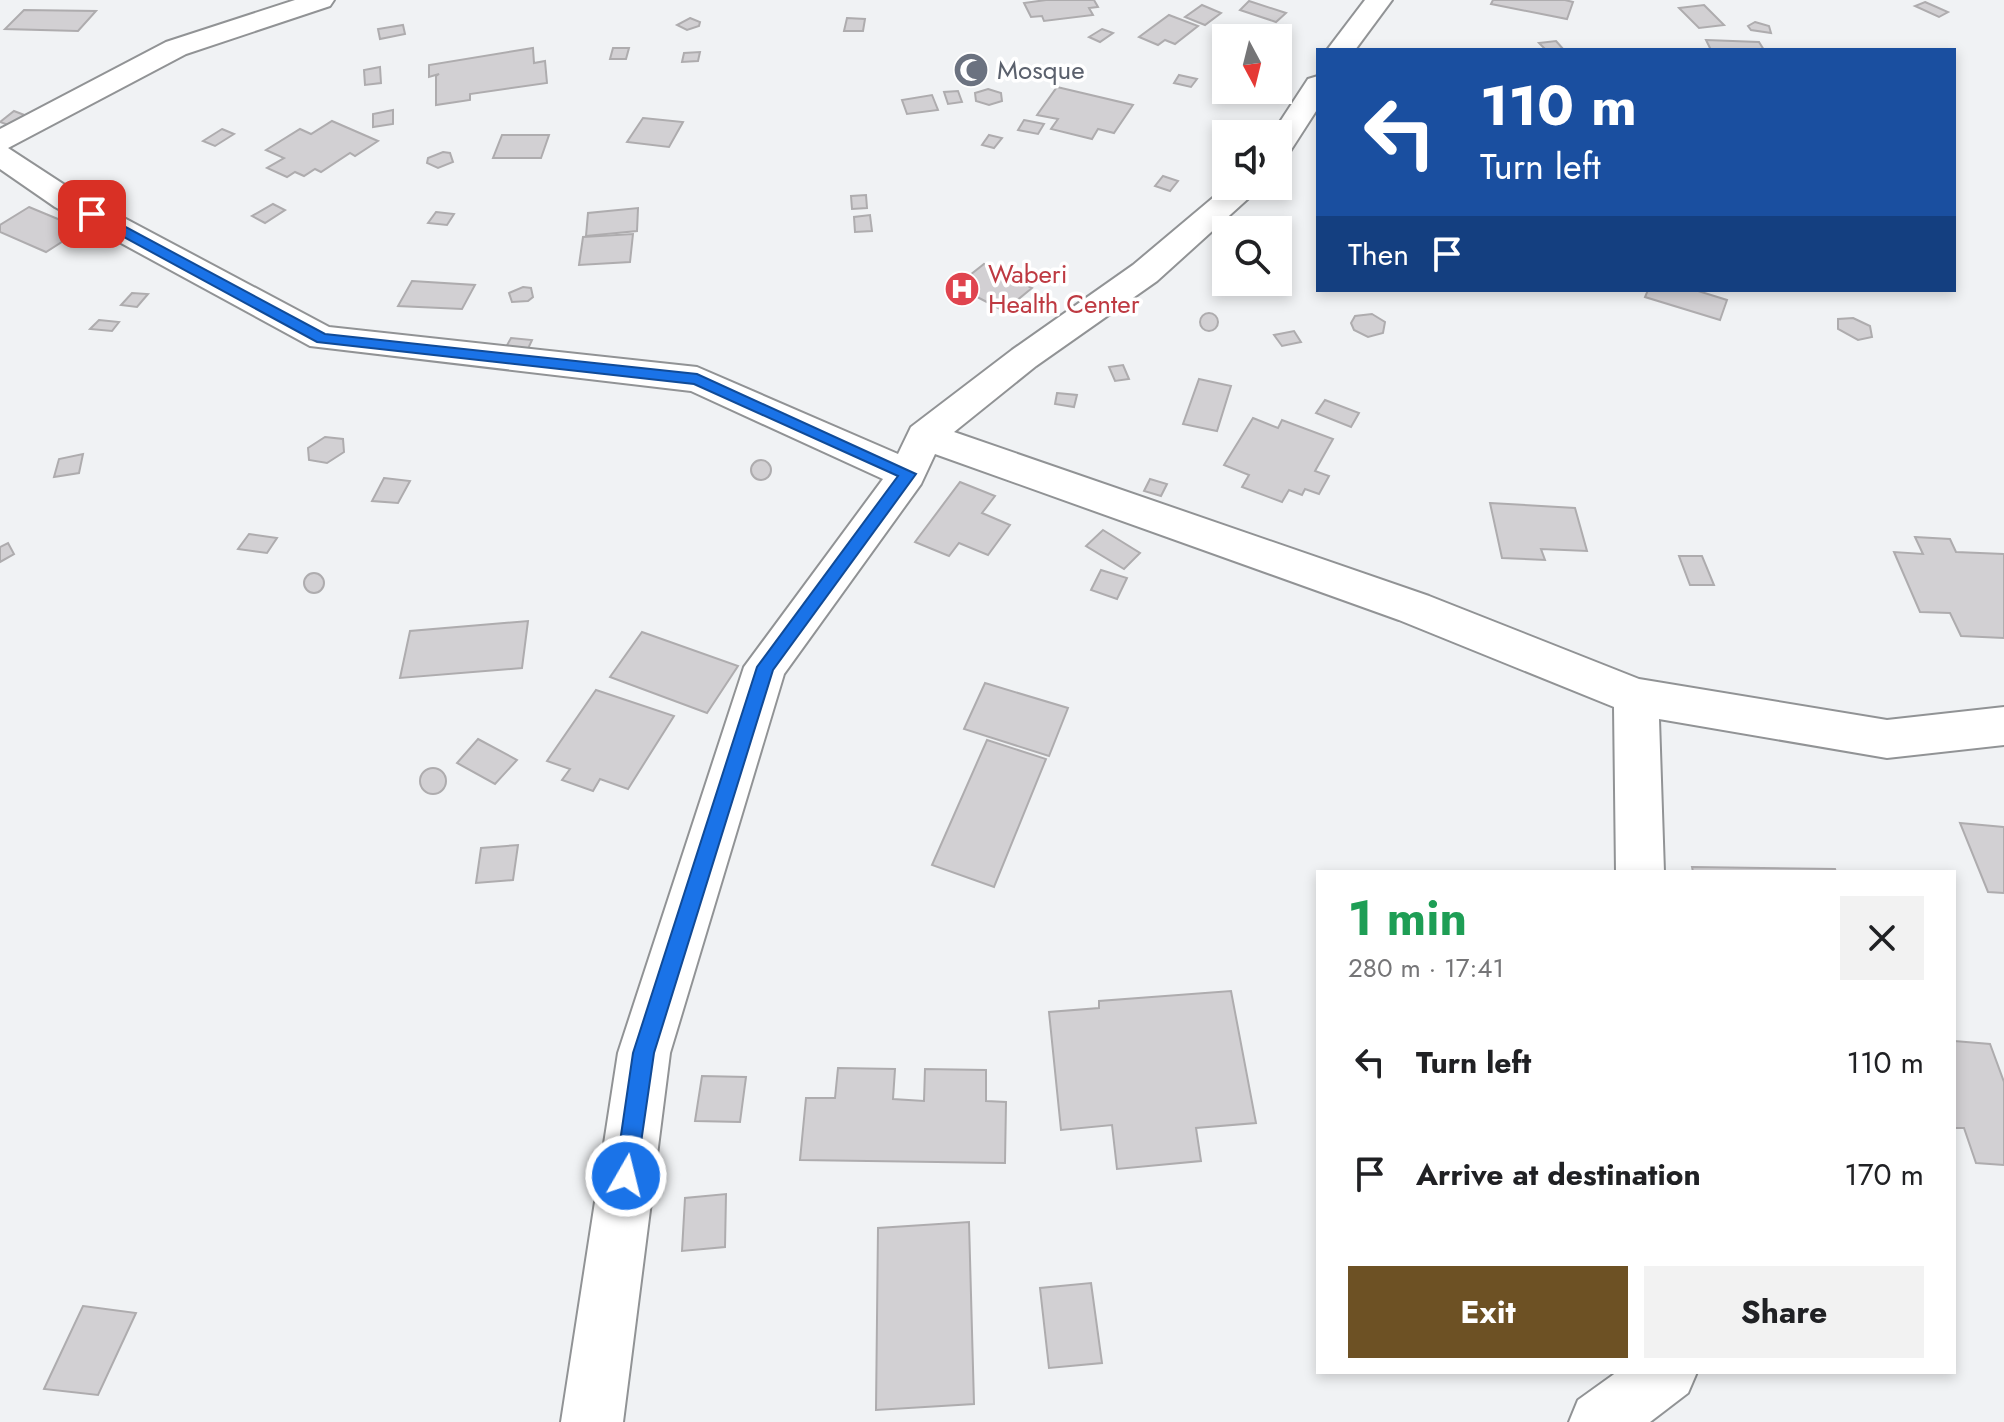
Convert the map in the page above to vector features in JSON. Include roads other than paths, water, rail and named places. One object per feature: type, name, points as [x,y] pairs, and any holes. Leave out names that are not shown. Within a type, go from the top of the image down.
[{"type":"street","points":[[0,141],[176,48],[321,0]]},
{"type":"street","points":[[1343,48],[1379,0]]},
{"type":"street","points":[[1292,125],[1316,88]]},
{"type":"street","points":[[0,155],[66,200],[322,338],[697,379],[916,455],[1414,608],[1636,697],[1887,739],[2004,726]]},
{"type":"street","points":[[592,1422],[644,1053],[765,667],[916,455],[1024,358],[1145,273],[1230,200]]},
{"type":"street","points":[[1636,697],[1640,870]]},
{"type":"street","points":[[1600,1422],[1664,1374]]},
{"type":"place","name":"Mosque","points":[[971,70]]},
{"type":"place","name":"Waberi Health Center","points":[[962,289]]}]
